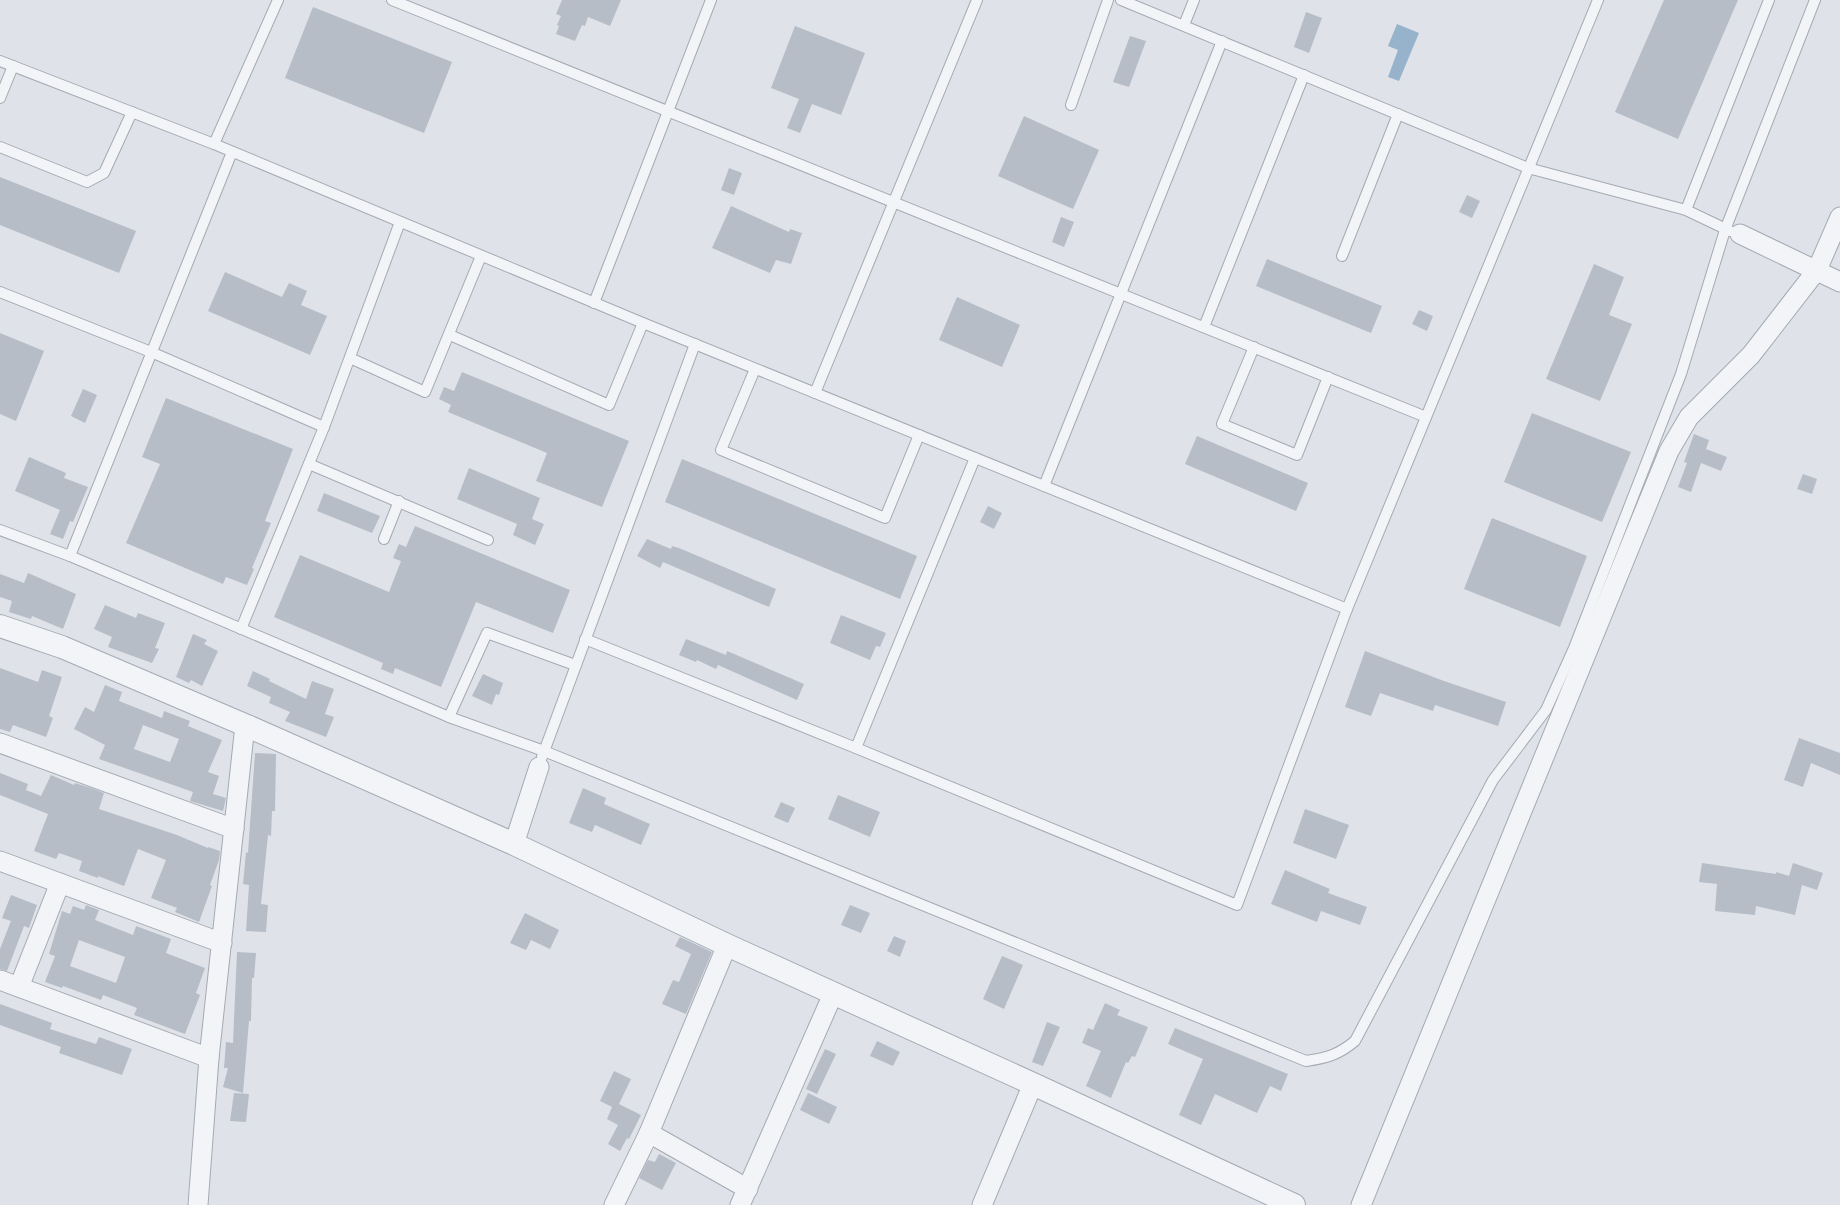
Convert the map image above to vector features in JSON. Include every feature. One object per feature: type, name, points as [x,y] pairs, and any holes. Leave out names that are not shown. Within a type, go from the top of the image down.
[{"type":"street","points":[[1361,1205],[1669,452],[1689,417],[1752,354],[1817,270],[1840,217]]},
{"type":"street","points":[[1732,232],[1817,270],[1840,282]]},
{"type":"street","points":[[0,626],[62,647],[245,725],[514,844],[727,945],[1294,1205]]},
{"type":"street","points":[[198,1205],[210,1058],[245,725]]},
{"type":"street","points":[[0,743],[234,829]]},
{"type":"street","points":[[514,844],[541,759]]},
{"type":"street","points":[[0,861],[222,944]]},
{"type":"street","points":[[19,987],[60,883]]},
{"type":"street","points":[[614,1205],[649,1133],[727,945]]},
{"type":"street","points":[[0,980],[210,1058]]},
{"type":"street","points":[[649,1133],[744,1197],[833,994]]},
{"type":"street","points":[[982,1205],[1033,1084]]},
{"type":"lane","points":[[214,144],[278,0]]},
{"type":"lane","points":[[392,0],[1426,417]]},
{"type":"lane","points":[[594,303],[667,111],[712,0]]},
{"type":"lane","points":[[815,393],[977,0]]},
{"type":"lane","points":[[1071,105],[1108,0]]},
{"type":"lane","points":[[1121,0],[1528,168],[1686,210],[1732,232]]},
{"type":"lane","points":[[1184,25],[1194,0]]},
{"type":"lane","points":[[585,639],[856,748],[1237,905],[1348,609],[1598,0]]},
{"type":"lane","points":[[1686,210],[1769,0]]},
{"type":"lane","points":[[0,530],[70,556],[449,717],[541,759],[1306,1061],[1326,1058],[1342,1051],[1355,1041],[1494,780],[1546,710],[1574,648],[1680,374],[1815,0]]},
{"type":"lane","points":[[1044,486],[1222,41]]},
{"type":"lane","points":[[0,61],[214,144],[594,303],[1348,609]]},
{"type":"lane","points":[[0,98],[13,66]]},
{"type":"lane","points":[[1204,327],[1304,75]]},
{"type":"lane","points":[[0,146],[87,182],[104,172],[132,112]]},
{"type":"lane","points":[[1342,256],[1398,114]]},
{"type":"lane","points":[[70,556],[232,152]]},
{"type":"lane","points":[[241,629],[324,427],[400,222]]},
{"type":"lane","points":[[350,358],[425,392],[450,335],[481,256]]},
{"type":"lane","points":[[0,292],[151,352],[324,427]]},
{"type":"lane","points":[[450,335],[609,405],[643,323]]},
{"type":"lane","points":[[541,759],[695,344]]},
{"type":"lane","points":[[1254,347],[1222,424],[1297,454],[1328,377]]},
{"type":"lane","points":[[755,369],[722,450],[885,518],[919,435]]},
{"type":"lane","points":[[856,748],[975,458]]},
{"type":"lane","points":[[309,464],[488,540]]},
{"type":"lane","points":[[384,539],[399,501]]},
{"type":"lane","points":[[449,717],[487,633],[575,665]]},
{"type":"water","points":[[1397,24],[1419,33],[1399,81],[1388,77],[1398,50],[1388,46]]},
{"type":"building","points":[[562,0],[621,0],[610,26],[588,17],[585,26],[582,25],[575,41],[556,34],[559,26],[557,25],[561,16],[556,14]]},
{"type":"building","points":[[1664,0],[1738,0],[1678,139],[1615,112]]},
{"type":"building","points":[[313,7],[452,62],[424,133],[285,78]]},
{"type":"building","points":[[1306,12],[1322,18],[1309,53],[1294,47]]},
{"type":"building","points":[[795,26],[865,53],[841,115],[812,104],[800,133],[787,128],[799,99],[771,88]]},
{"type":"building","points":[[1130,36],[1146,41],[1129,87],[1113,82]]},
{"type":"building","points":[[1024,116],[1099,150],[1073,209],[998,176]]},
{"type":"building","points":[[729,168],[742,173],[734,195],[721,190]]},
{"type":"building","points":[[0,177],[136,231],[119,273],[0,225]]},
{"type":"building","points":[[1467,195],[1480,201],[1472,218],[1459,212]]},
{"type":"building","points":[[731,206],[789,232],[790,229],[802,233],[791,264],[776,260],[770,273],[712,248]]},
{"type":"building","points":[[1061,217],[1074,222],[1064,247],[1052,242]]},
{"type":"building","points":[[1267,259],[1382,306],[1371,333],[1256,286]]},
{"type":"building","points":[[1594,264],[1624,277],[1609,315],[1632,324],[1600,401],[1546,379]]},
{"type":"building","points":[[225,272],[282,297],[289,283],[307,291],[301,305],[327,316],[310,355],[208,311]]},
{"type":"building","points":[[957,297],[1020,325],[1002,367],[939,340]]},
{"type":"building","points":[[1419,310],[1433,316],[1427,331],[1412,324]]},
{"type":"building","points":[[0,333],[44,351],[16,421],[0,414]]},
{"type":"building","points":[[462,372],[629,441],[602,507],[536,481],[547,453],[448,412],[451,405],[439,399],[444,387],[454,391]]},
{"type":"building","points":[[83,389],[97,395],[85,423],[71,416]]},
{"type":"building","points":[[166,398],[293,449],[265,521],[271,523],[252,568],[254,569],[247,585],[226,577],[223,584],[126,543],[160,464],[142,457]]},
{"type":"building","points":[[1532,413],[1631,452],[1602,522],[1504,482]]},
{"type":"building","points":[[1694,434],[1709,440],[1706,449],[1727,457],[1721,471],[1701,463],[1691,492],[1678,487],[1687,463],[1684,462]]},
{"type":"building","points":[[1197,436],[1308,483],[1296,511],[1185,464]]},
{"type":"building","points":[[29,457],[66,473],[64,478],[88,487],[73,522],[70,521],[63,539],[50,534],[60,510],[15,491]]},
{"type":"building","points":[[682,459],[917,556],[900,599],[665,502]]},
{"type":"building","points":[[469,468],[540,498],[532,519],[544,524],[535,545],[513,535],[517,524],[457,499]]},
{"type":"building","points":[[1803,474],[1817,479],[1812,494],[1797,489]]},
{"type":"building","points":[[324,493],[380,516],[372,533],[317,511]]},
{"type":"building","points":[[988,506],[1002,513],[994,529],[980,522]]},
{"type":"building","points":[[1492,518],[1587,556],[1560,627],[1464,589]]},
{"type":"building","points":[[415,526],[570,590],[553,633],[476,602],[441,687],[395,668],[393,674],[381,669],[383,663],[274,617],[300,555],[389,592],[401,561],[393,558],[399,544],[406,547]]},
{"type":"building","points":[[647,539],[671,549],[672,546],[679,548],[776,589],[769,607],[663,562],[660,568],[637,556]]},
{"type":"building","points":[[28,573],[76,594],[63,629],[32,616],[31,619],[9,612],[12,601],[0,597],[0,574],[24,583]]},
{"type":"building","points":[[105,605],[136,618],[138,613],[165,623],[155,648],[159,649],[152,663],[108,647],[112,637],[94,629]]},
{"type":"building","points":[[841,615],[886,633],[880,647],[876,646],[870,660],[830,643]]},
{"type":"building","points":[[193,634],[207,640],[204,644],[218,651],[202,686],[191,680],[189,683],[176,677]]},
{"type":"building","points":[[686,639],[726,655],[727,651],[804,684],[797,700],[718,665],[716,669],[697,660],[696,662],[679,655]]},
{"type":"building","points":[[1365,651],[1444,681],[1506,702],[1498,726],[1435,705],[1433,711],[1380,693],[1371,716],[1345,707]]},
{"type":"building","points":[[0,668],[38,682],[42,670],[62,677],[49,716],[53,718],[46,737],[13,725],[10,732],[0,729]]},
{"type":"building","points":[[253,671],[270,679],[269,681],[306,699],[312,681],[334,689],[325,714],[334,717],[326,737],[285,721],[290,712],[269,703],[271,697],[247,686]]},
{"type":"building","points":[[483,674],[503,683],[499,695],[496,694],[492,705],[472,696]]},
{"type":"building","points":[[105,685],[122,692],[119,701],[162,718],[164,711],[190,721],[188,726],[222,740],[208,772],[219,776],[213,794],[226,798],[223,811],[190,801],[193,792],[99,759],[105,745],[74,729],[85,707],[94,712]],"holes":[[[143,725],[179,739],[170,762],[134,749]]]},
{"type":"building","points":[[1799,738],[1840,753],[1840,775],[1811,763],[1803,787],[1784,780]]},
{"type":"building","points":[[255,753],[276,754],[275,811],[272,811],[271,836],[268,835],[261,904],[268,905],[266,932],[246,931],[249,885],[243,884],[246,852],[248,853]]},
{"type":"building","points":[[0,773],[28,784],[26,790],[41,796],[51,775],[74,785],[75,783],[91,788],[104,793],[99,809],[220,851],[219,860],[210,885],[212,886],[199,922],[175,912],[177,908],[151,898],[166,860],[138,849],[124,886],[98,876],[98,878],[79,871],[82,861],[59,853],[56,859],[34,851],[48,814],[0,795]]},
{"type":"building","points":[[583,788],[606,798],[604,804],[650,824],[641,845],[595,825],[592,832],[569,823]]},
{"type":"building","points":[[838,795],[880,812],[870,837],[828,819]]},
{"type":"building","points":[[781,802],[795,808],[788,823],[774,817]]},
{"type":"building","points":[[1305,809],[1349,825],[1336,859],[1293,843]]},
{"type":"building","points":[[1702,863],[1776,874],[1776,872],[1789,876],[1793,863],[1823,873],[1817,890],[1802,885],[1795,915],[1756,906],[1755,915],[1715,911],[1717,884],[1699,882]]},
{"type":"building","points":[[1285,870],[1330,889],[1328,893],[1367,907],[1360,925],[1321,911],[1317,922],[1271,904]]},
{"type":"building","points":[[11,895],[37,905],[29,928],[24,926],[7,971],[0,969],[0,949],[11,921],[2,918]]},
{"type":"building","points":[[86,905],[99,910],[95,920],[133,935],[136,926],[171,939],[166,953],[205,968],[196,993],[200,995],[185,1034],[134,1015],[137,1008],[103,995],[101,1000],[63,986],[62,988],[45,982],[55,956],[49,954],[62,911],[70,914],[73,906],[84,910]],"holes":[[[79,940],[125,957],[116,983],[70,966]]]},
{"type":"building","points":[[850,905],[870,913],[861,933],[841,925]]},
{"type":"building","points":[[525,913],[559,930],[550,949],[531,940],[526,950],[510,943]]},
{"type":"building","points":[[894,936],[906,941],[900,957],[887,951]]},
{"type":"building","points":[[680,937],[712,952],[686,1014],[662,1004],[673,980],[679,982],[691,954],[675,946]]},
{"type":"building","points":[[237,952],[256,953],[254,978],[252,978],[251,1021],[249,1021],[243,1093],[223,1087],[228,1068],[224,1068],[226,1042],[233,1043]]},
{"type":"building","points":[[1002,956],[1023,965],[1004,1009],[983,999]]},
{"type":"building","points":[[1105,1003],[1120,1010],[1117,1015],[1148,1027],[1135,1057],[1132,1056],[1128,1063],[1126,1062],[1111,1098],[1086,1086],[1101,1051],[1082,1043],[1088,1028],[1093,1030]]},
{"type":"building","points":[[0,1004],[52,1023],[50,1029],[96,1044],[99,1037],[132,1049],[122,1075],[59,1053],[61,1047],[0,1025]]},
{"type":"building","points":[[1047,1022],[1060,1027],[1043,1066],[1032,1062]]},
{"type":"building","points":[[1175,1028],[1288,1074],[1281,1091],[1270,1086],[1257,1113],[1215,1094],[1201,1125],[1179,1115],[1203,1059],[1168,1044]]},
{"type":"building","points":[[877,1041],[900,1052],[893,1066],[870,1056]]},
{"type":"building","points":[[825,1049],[836,1054],[817,1094],[806,1089]]},
{"type":"building","points":[[614,1071],[631,1079],[619,1104],[641,1115],[629,1139],[627,1138],[620,1151],[608,1144],[618,1125],[607,1119],[612,1107],[600,1101]]},
{"type":"building","points":[[234,1093],[249,1094],[246,1122],[230,1121]]},
{"type":"building","points":[[808,1093],[837,1107],[829,1124],[800,1110]]},
{"type":"building","points":[[659,1154],[676,1163],[662,1190],[639,1178],[648,1160],[655,1162]]}]
